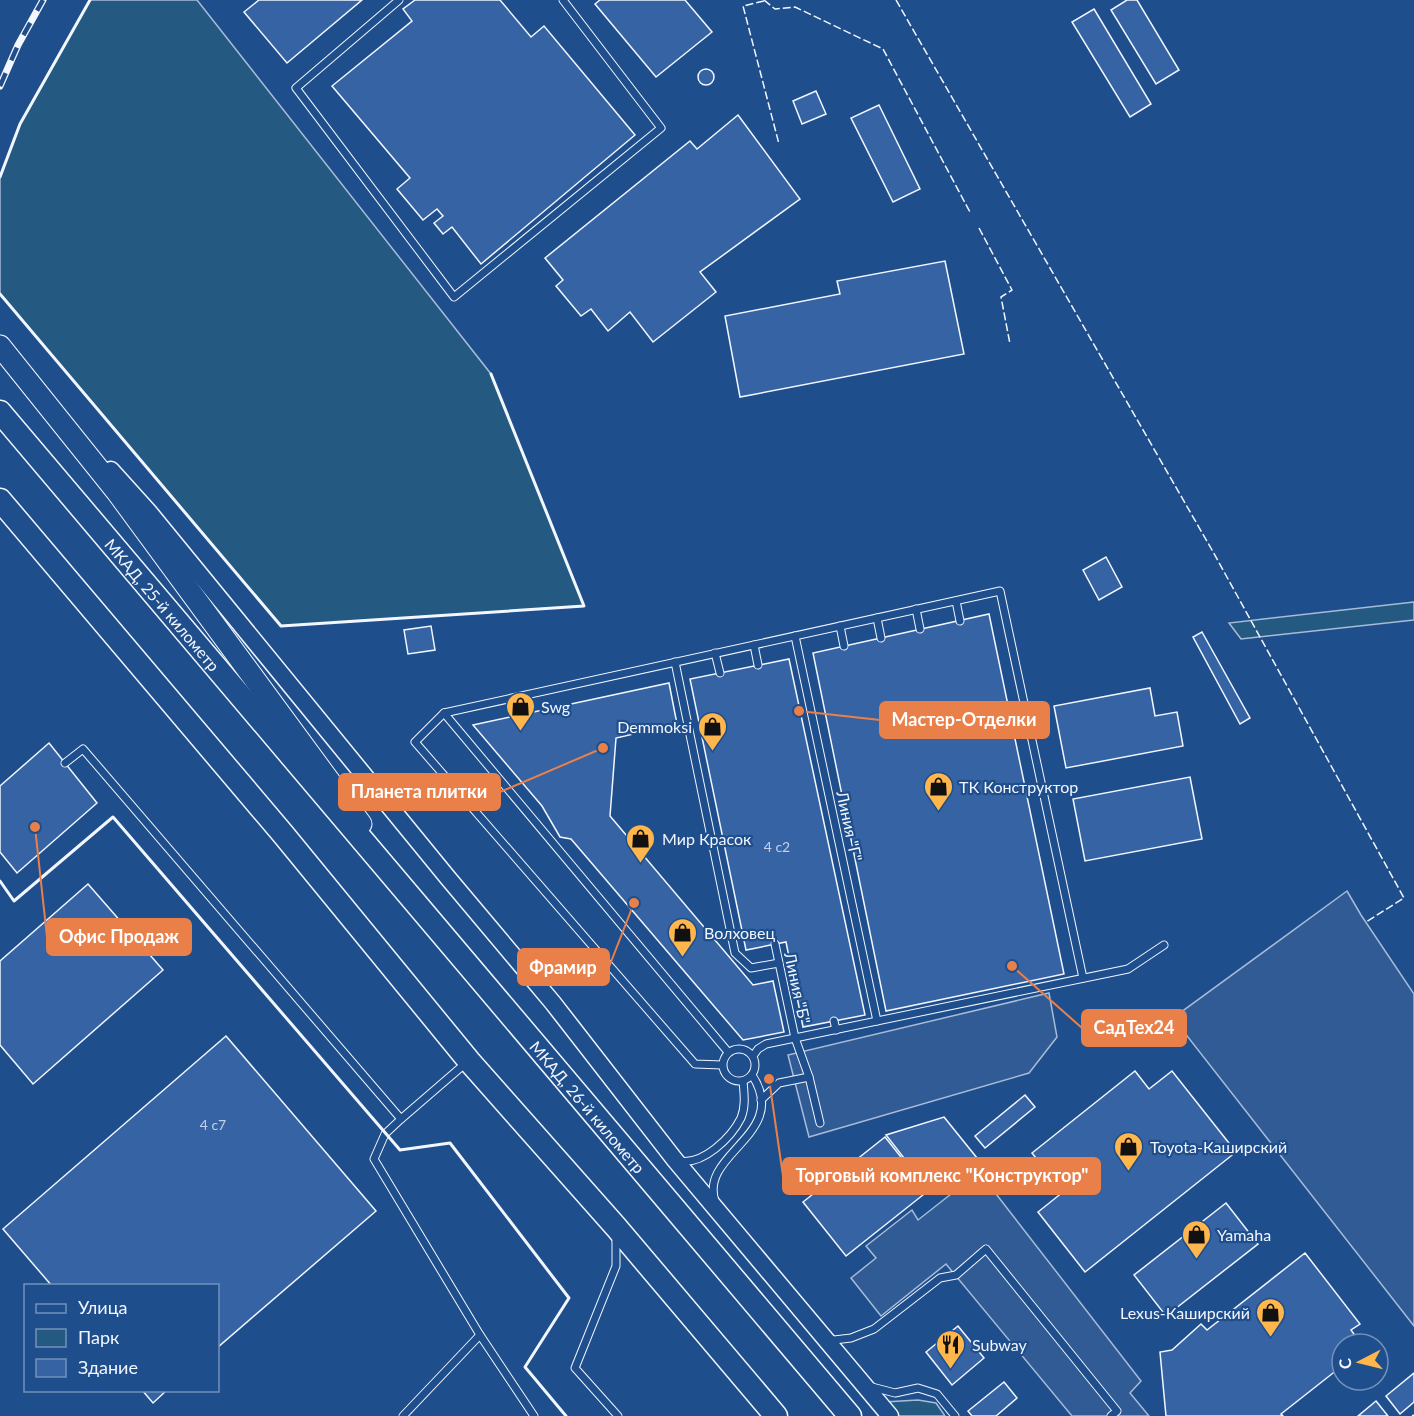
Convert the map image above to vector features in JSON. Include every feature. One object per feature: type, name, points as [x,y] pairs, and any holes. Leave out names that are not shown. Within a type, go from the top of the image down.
[{"type":"highway","name":"МКАД, 25-й километр","points":[[0,412],[326,797]]},
{"type":"highway","points":[[0,500],[283,834],[469,1061],[616,1227],[777,1416]]},
{"type":"highway","name":"МКАД, 26-й километр","points":[[326,797],[850,1416]]},
{"type":"main road","points":[[0,346],[117,492],[438,930]]},
{"type":"street","points":[[15,364],[186,556],[448,878],[553,1003],[675,1160],[890,1416]]},
{"type":"lane","points":[[399,0],[296,88],[454,297],[661,128],[563,0]]},
{"type":"lane","points":[[722,1065],[695,1064],[415,742],[444,713],[1000,591],[1083,978]]},
{"type":"lane","points":[[956,601],[960,621]]},
{"type":"lane","points":[[916,609],[920,629]]},
{"type":"lane","points":[[877,618],[881,638]]},
{"type":"lane","points":[[840,626],[844,646]]},
{"type":"lane","name":"Линия \"Г\"","points":[[795,636],[877,1021]]},
{"type":"lane","points":[[754,645],[759,665]]},
{"type":"lane","points":[[715,653],[720,673]]},
{"type":"lane","points":[[675,662],[735,953],[751,968],[779,963]]},
{"type":"lane","points":[[444,713],[728,1052]]},
{"type":"lane","points":[[65,763],[83,749],[401,1119]]},
{"type":"lane","name":"Линия \"Б\"","points":[[775,944],[795,1038],[809,1077],[820,1123]]},
{"type":"lane","points":[[753,1056],[742,1048],[728,1052],[722,1065],[726,1076],[733,1080],[743,1081],[752,1075],[755,1070],[753,1056],[766,1044],[957,1004],[1037,983],[1083,978],[1128,969],[1164,945]]},
{"type":"lane","points":[[956,996],[957,1004]]},
{"type":"lane","points":[[918,1004],[920,1012]]},
{"type":"lane","points":[[834,1021],[836,1030]]},
{"type":"lane","points":[[469,1061],[385,1134],[374,1159],[480,1335],[534,1416]]},
{"type":"lane","points":[[718,1212],[713,1196],[714,1181],[719,1168],[754,1129],[760,1115],[761,1100],[758,1084],[752,1075]]},
{"type":"lane","points":[[761,1100],[779,1083],[809,1077]]},
{"type":"lane","points":[[675,1160],[689,1163],[710,1154],[732,1131],[741,1117],[745,1101],[743,1081]]},
{"type":"lane","points":[[616,1227],[616,1266],[575,1368],[618,1416]]},
{"type":"lane","points":[[824,1337],[834,1340],[842,1339],[874,1329],[940,1278],[956,1275],[986,1249],[1117,1411],[1112,1416]]},
{"type":"lane","points":[[403,1416],[480,1335]]},
{"type":"lane","points":[[861,1381],[876,1389],[895,1393],[918,1388],[937,1394],[955,1416]]},
{"type":"green space","points":[[90,0],[197,0],[491,374],[584,606],[281,626],[0,294],[0,177],[20,124]]},
{"type":"green space","points":[[1414,602],[1414,620],[1241,639],[1229,623]]},
{"type":"green space","points":[[918,1400],[936,1403],[945,1416],[897,1416],[885,1402]]},
{"type":"shaded area","points":[[1347,891],[1414,994],[1414,1326],[1173,1018]]},
{"type":"shaded area","points":[[1049,993],[1057,1037],[1029,1073],[809,1137],[788,1055]]},
{"type":"shaded area","points":[[979,1172],[1141,1381],[1130,1393],[1149,1416],[1072,1416],[946,1264],[881,1316],[851,1278],[876,1258],[866,1246],[912,1210],[918,1220]]},
{"type":"building","points":[[259,0],[362,0],[287,63],[244,12]]},
{"type":"building","points":[[415,0],[500,0],[531,37],[544,26],[635,135],[481,264],[452,227],[443,234],[434,223],[443,216],[437,209],[423,220],[397,189],[410,178],[332,86],[412,21],[403,9]]},
{"type":"building","points":[[600,0],[685,0],[712,32],[656,77],[595,4]]},
{"type":"building","points":[[1127,0],[1137,0],[1179,70],[1156,84],[1111,10]]},
{"type":"building","points":[[1094,9],[1151,104],[1130,117],[1072,22]]},
{"type":"building","points":[[703,69],[709,69],[714,77],[712,83],[703,85],[698,80],[698,74]]},
{"type":"building","points":[[816,91],[826,114],[802,124],[793,101]]},
{"type":"building","points":[[879,105],[920,189],[893,202],[851,118]]},
{"type":"building","points":[[738,115],[800,199],[700,272],[716,292],[653,342],[630,312],[608,331],[591,309],[581,316],[556,286],[563,280],[545,258],[690,141],[697,149]]},
{"type":"building","points":[[945,261],[964,354],[740,397],[725,316],[840,294],[837,281]]},
{"type":"building","points":[[1106,557],[1122,587],[1099,600],[1083,570]]},
{"type":"building","name":"ТК Конструктор","points":[[989,614],[1064,974],[886,1011],[813,653]]},
{"type":"building","points":[[431,626],[435,650],[408,654],[404,630]]},
{"type":"building","points":[[1202,632],[1250,718],[1240,724],[1193,637]]},
{"type":"building","points":[[789,659],[865,1015],[803,1027],[786,942],[746,950],[690,679]]},
{"type":"building","points":[[669,683],[677,724],[616,738],[610,816],[753,985],[773,981],[784,1032],[743,1040],[571,839],[560,837],[542,806],[473,725]]},
{"type":"building","points":[[1150,688],[1155,716],[1177,712],[1183,746],[1066,768],[1054,706]]},
{"type":"building","points":[[49,743],[97,803],[17,873],[0,852],[0,786]]},
{"type":"building","points":[[1190,777],[1202,839],[1085,861],[1073,799]]},
{"type":"building","points":[[88,884],[163,970],[33,1084],[0,1045],[0,961]]},
{"type":"building","points":[[226,1036],[376,1211],[219,1346],[219,1284],[50,1284],[3,1229]]},
{"type":"building","name":"Toyota-Каширский","points":[[1135,1071],[1149,1089],[1172,1071],[1236,1152],[1085,1272],[1038,1212],[1063,1192],[1032,1153]]},
{"type":"building","points":[[1025,1095],[1035,1107],[985,1148],[975,1136]]},
{"type":"building","points":[[944,1117],[977,1158],[932,1194],[886,1135]]},
{"type":"building","points":[[885,1137],[928,1191],[846,1256],[803,1202]]},
{"type":"building","name":"Yamaha","points":[[1226,1203],[1258,1244],[1166,1316],[1134,1275]]},
{"type":"building","name":"Lexus-Каширский","points":[[1305,1253],[1360,1324],[1351,1330],[1352,1332],[1330,1332],[1330,1375],[1281,1414],[1283,1416],[1166,1416],[1160,1352],[1172,1350],[1201,1324],[1207,1330]]},
{"type":"building","points":[[958,1326],[984,1358],[952,1385],[926,1352]]},
{"type":"building","points":[[1414,1373],[1414,1402],[1400,1414],[1386,1396]]},
{"type":"building","points":[[1004,1382],[1017,1398],[996,1416],[972,1416],[968,1411]]},
{"type":"building","points":[[144,1392],[165,1392],[153,1403]]},
{"type":"building","points":[[1376,1401],[1388,1416],[1358,1416]]},
{"type":"railway","points":[[0,86],[18,45],[43,0]]},
{"type":"fence","points":[[764,0],[775,9],[795,7],[883,49],[971,214]]},
{"type":"fence","points":[[896,0],[1212,550],[1404,898],[1366,922]]},
{"type":"fence","points":[[764,1],[743,6],[779,144]]},
{"type":"fence","points":[[979,228],[1012,290],[1001,297],[1010,344]]},
{"type":"wall","points":[[0,177],[20,124],[90,0]]},
{"type":"wall","points":[[0,294],[281,626],[584,606],[491,374]]},
{"type":"wall","points":[[0,881],[14,901],[113,817],[400,1150],[450,1143],[569,1298],[525,1367],[566,1416]]},
{"type":"place","name":"Мастер-Отделки","points":[[799,711]]},
{"type":"place","name":"Swg","points":[[520,732]]},
{"type":"place","name":"Планета плитки","points":[[603,748]]},
{"type":"place","name":"Demmoksi","points":[[713,752]]},
{"type":"place","name":"ТК Конструктор","points":[[938,812]]},
{"type":"place","name":"Офис Продаж","points":[[35,827]]},
{"type":"place","name":"Мир Красок","points":[[641,864]]},
{"type":"place","name":"Фрамир","points":[[634,903]]},
{"type":"place","name":"Волховец","points":[[683,958]]},
{"type":"place","name":"СадТех24","points":[[1012,966]]},
{"type":"place","name":"Торговый комплекс \"Конструктор\"","points":[[769,1079]]},
{"type":"place","name":"Toyota-Каширский","points":[[1129,1172]]},
{"type":"place","name":"Yamaha","points":[[1196,1260]]},
{"type":"place","name":"Lexus-Каширский","points":[[1271,1338]]},
{"type":"place","name":"Subway","points":[[951,1370]]}]
